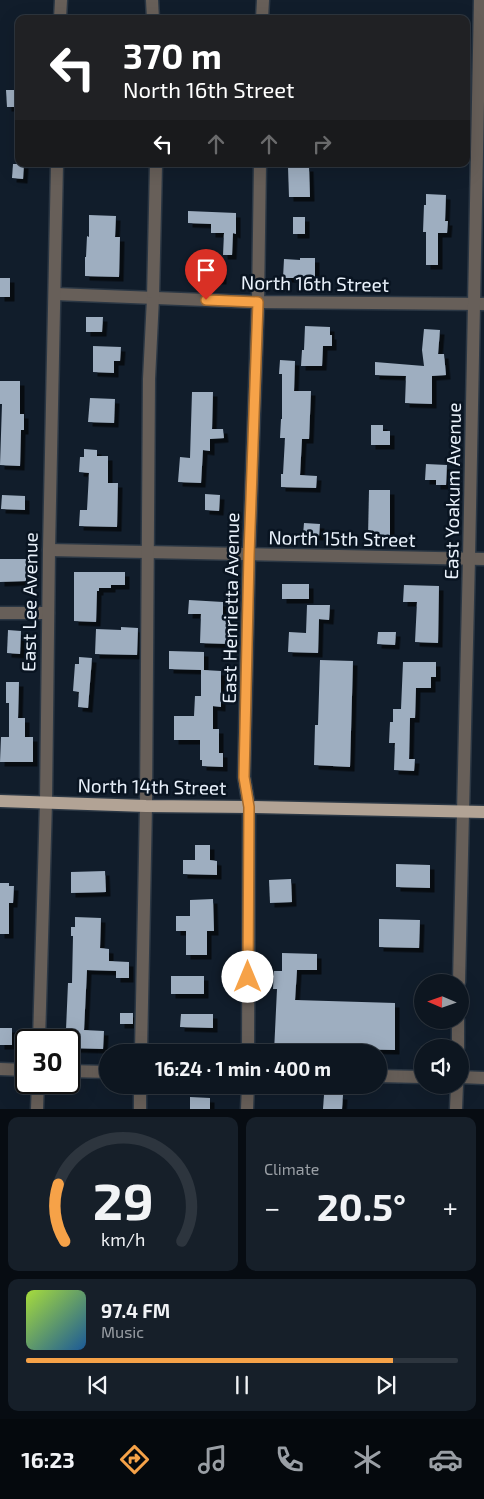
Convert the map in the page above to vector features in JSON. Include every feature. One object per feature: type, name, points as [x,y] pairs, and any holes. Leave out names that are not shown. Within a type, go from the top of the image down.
[{"type":"main road","name":"North 14th Street","points":[[0,801],[146,806],[484,812]]},
{"type":"street","points":[[60,15],[61,0]]},
{"type":"street","points":[[152,0],[153,15]]},
{"type":"street","points":[[262,0],[262,15]]},
{"type":"street","name":"East Yoakum Avenue","points":[[459,974],[469,558],[479,304],[480,0]]},
{"type":"street","name":"East Lee Avenue","points":[[39,1029],[46,802],[49,550],[58,167]]},
{"type":"street","points":[[141,1044],[146,806],[149,378],[156,167]]},
{"type":"street","name":"East Henrietta Avenue","points":[[248,1044],[249,807],[244,777],[249,555],[258,302],[260,167]]},
{"type":"street","name":"North 16th Street","points":[[55,294],[258,302],[479,304]]},
{"type":"street","name":"North 15th Street","points":[[49,550],[484,559]]},
{"type":"street","points":[[0,613],[48,613]]},
{"type":"street","points":[[0,1069],[15,1070]]},
{"type":"street","points":[[80,1071],[99,1072]]},
{"type":"street","points":[[387,1076],[414,1077]]},
{"type":"street","points":[[469,1077],[484,1078]]},
{"type":"street","points":[[37,1109],[38,1094]]},
{"type":"street","points":[[140,1094],[140,1109]]},
{"type":"street","points":[[247,1109],[248,1094]]},
{"type":"street","points":[[456,1109],[457,1094]]},
{"type":"building","points":[[6,90],[15,90],[15,107],[7,107]]},
{"type":"building","points":[[13,164],[15,164],[15,167],[24,167],[23,179],[12,178]]},
{"type":"building","points":[[288,167],[309,167],[310,197],[289,197]]},
{"type":"building","points":[[426,194],[446,195],[445,221],[448,221],[447,233],[438,233],[438,265],[426,265],[426,232],[423,232]]},
{"type":"building","points":[[188,211],[236,213],[236,234],[233,233],[232,255],[223,255],[224,233],[211,233],[211,224],[188,223]]},
{"type":"building","points":[[89,215],[116,216],[115,237],[120,237],[119,277],[85,276]]},
{"type":"building","points":[[293,217],[305,217],[305,234],[293,234]]},
{"type":"building","points":[[300,258],[315,258],[315,277],[298,276],[298,278],[283,278],[284,259],[300,260]]},
{"type":"building","points":[[192,269],[222,270],[222,280],[192,279]]},
{"type":"building","points":[[0,278],[10,278],[10,297],[0,297]]},
{"type":"building","points":[[86,317],[103,317],[102,332],[86,332]]},
{"type":"building","points":[[305,326],[330,327],[332,346],[323,346],[322,366],[301,366]]},
{"type":"building","points":[[424,329],[440,330],[438,354],[444,354],[446,375],[432,376],[432,404],[405,403],[406,376],[375,375],[375,362],[424,366],[422,350]]},
{"type":"building","points":[[93,346],[121,347],[120,361],[114,361],[114,373],[93,372]]},
{"type":"building","points":[[280,360],[295,361],[294,391],[311,391],[309,439],[302,439],[300,475],[317,476],[316,488],[281,487],[285,438],[280,438],[282,374],[279,374]]},
{"type":"building","points":[[0,381],[20,381],[20,414],[24,414],[24,430],[21,430],[20,466],[0,465],[2,404],[0,404]]},
{"type":"building","points":[[192,392],[213,392],[212,429],[223,429],[224,438],[210,439],[210,451],[203,450],[201,483],[178,482],[180,457],[190,458]]},
{"type":"building","points":[[90,398],[115,399],[114,423],[88,422]]},
{"type":"building","points":[[371,425],[383,425],[383,431],[390,431],[390,445],[371,445]]},
{"type":"building","points":[[84,449],[97,450],[97,456],[108,456],[108,483],[118,483],[117,527],[79,526],[80,510],[87,510],[89,473],[79,472],[80,457],[84,457]]},
{"type":"building","points":[[426,464],[447,465],[446,485],[436,485],[436,480],[425,480]]},
{"type":"building","points":[[369,490],[390,490],[390,537],[368,537]]},
{"type":"building","points":[[205,494],[220,495],[219,511],[205,510]]},
{"type":"building","points":[[2,495],[25,496],[25,510],[1,509]]},
{"type":"building","points":[[304,523],[320,524],[319,536],[303,535]]},
{"type":"building","points":[[0,559],[26,559],[26,581],[0,582]]},
{"type":"building","points":[[74,572],[125,572],[125,585],[111,585],[111,588],[99,588],[99,591],[97,591],[96,622],[74,621]]},
{"type":"building","points":[[282,584],[309,584],[309,599],[282,599]]},
{"type":"building","points":[[404,585],[439,586],[438,643],[415,642],[417,602],[403,602]]},
{"type":"building","points":[[189,600],[223,602],[223,617],[229,617],[228,644],[200,643],[201,614],[188,614]]},
{"type":"building","points":[[307,605],[330,605],[329,620],[319,619],[318,653],[288,652],[289,632],[306,633]]},
{"type":"building","points":[[121,627],[138,628],[137,655],[95,654],[96,629],[121,630]]},
{"type":"building","points":[[8,630],[21,631],[20,654],[7,653]]},
{"type":"building","points":[[378,632],[396,632],[395,645],[377,644]]},
{"type":"building","points":[[169,651],[204,652],[204,670],[221,671],[221,707],[213,706],[213,729],[219,729],[219,753],[223,753],[223,767],[202,766],[202,760],[200,760],[200,740],[174,740],[174,716],[194,716],[195,696],[201,696],[201,670],[169,669]]},
{"type":"building","points":[[79,657],[92,658],[88,708],[78,707],[79,692],[73,691],[75,664],[79,664]]},
{"type":"building","points":[[320,660],[353,661],[350,767],[314,765],[315,725],[318,725]]},
{"type":"building","points":[[403,662],[436,662],[436,677],[431,677],[431,688],[416,688],[415,718],[410,718],[409,759],[415,759],[414,771],[394,770],[395,743],[389,743],[390,722],[393,722],[393,709],[401,709]]},
{"type":"building","points":[[6,682],[19,682],[18,718],[25,718],[25,737],[33,737],[33,762],[0,762],[1,737],[9,737],[9,703],[6,703]]},
{"type":"building","points":[[195,845],[210,845],[210,860],[217,861],[217,875],[183,874],[183,860],[195,860]]},
{"type":"building","points":[[396,864],[430,865],[430,888],[396,887]]},
{"type":"building","points":[[105,871],[106,892],[71,893],[71,872]]},
{"type":"building","points":[[291,879],[292,902],[270,903],[269,880]]},
{"type":"building","points":[[0,883],[9,883],[9,886],[14,886],[13,903],[9,903],[9,934],[0,934]]},
{"type":"building","points":[[213,899],[214,931],[207,931],[207,955],[186,955],[186,931],[176,931],[176,916],[190,916],[190,900]]},
{"type":"building","points":[[75,917],[101,918],[100,948],[109,949],[109,961],[129,962],[129,978],[116,978],[116,971],[87,970],[84,1030],[104,1031],[103,1044],[99,1044],[99,1049],[80,1048],[80,1029],[66,1029],[68,983],[72,983],[73,936],[71,936],[71,927],[75,927]]},
{"type":"building","points":[[379,919],[420,920],[419,948],[379,947]]},
{"type":"building","points":[[282,953],[317,954],[317,970],[297,970],[295,1000],[395,1003],[395,1050],[387,1050],[387,1044],[274,1044],[277,989],[273,989],[274,971],[282,971]]},
{"type":"building","points":[[171,976],[204,976],[204,994],[171,994]]},
{"type":"building","points":[[120,1013],[133,1013],[133,1024],[120,1024]]},
{"type":"building","points":[[181,1014],[213,1014],[213,1028],[180,1027]]},
{"type":"building","points":[[0,1028],[12,1028],[12,1045],[0,1045]]},
{"type":"building","points":[[324,1095],[343,1095],[342,1109],[323,1109]]},
{"type":"building","points":[[190,1097],[210,1098],[210,1109],[190,1109]]},
{"type":"route","points":[[206,300],[258,302],[249,555],[244,777],[249,807],[248,977]]}]
